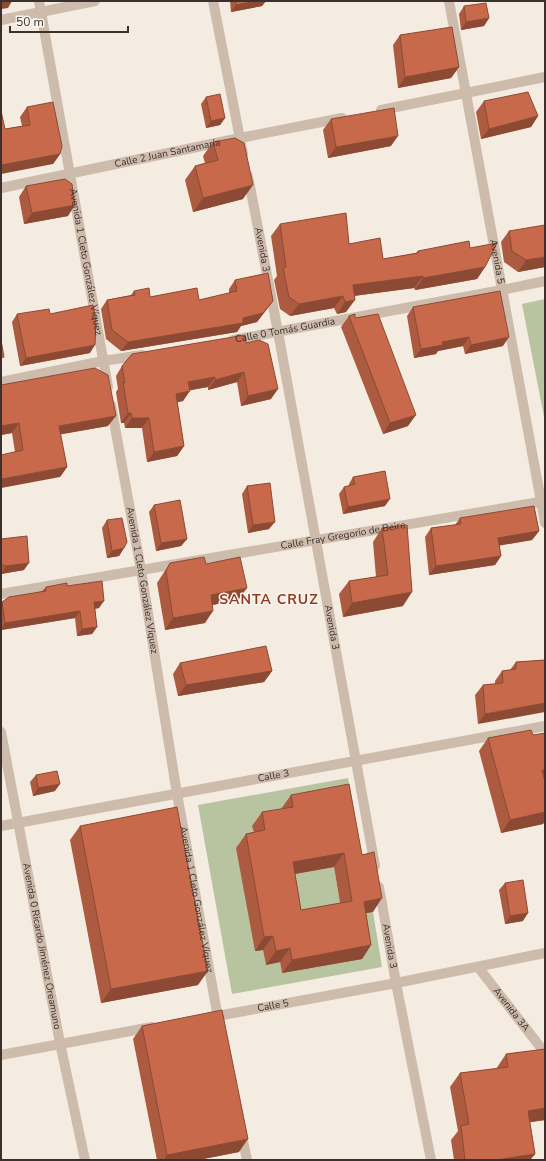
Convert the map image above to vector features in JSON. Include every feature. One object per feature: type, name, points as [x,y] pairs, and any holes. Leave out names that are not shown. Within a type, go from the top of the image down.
[{"type":"street","name":"Avenida 1 Cleto González Víquez","points":[[39,1],[141,570],[177,794],[221,1031]]},
{"type":"street","points":[[1,20],[95,1]]},
{"type":"street","name":"Avenida 3","points":[[213,1],[278,332],[357,760],[396,983],[431,1160]]},
{"type":"street","name":"Avenida 5","points":[[449,1],[502,290],[543,501],[545,523]]},
{"type":"street","points":[[372,112],[545,77]]},
{"type":"street","name":"Calle 2 Juan Santamaría","points":[[1,188],[240,138],[349,117]]},
{"type":"street","name":"Calle 0 Tomás Guardia","points":[[225,341],[545,281]]},
{"type":"street","points":[[1,382],[103,361],[149,354]]},
{"type":"street","name":"Calle Fray Gregorio de Beire","points":[[1,594],[543,501]]},
{"type":"street","name":"Calle 3","points":[[1,826],[545,726]]},
{"type":"street","name":"Avenida 0 Ricardo Jiménez Oreamuno","points":[[1,732],[60,1043],[85,1160]]},
{"type":"street","name":"Calle 5","points":[[202,1018],[396,983],[545,953]]},
{"type":"street","name":"Avenida 3A","points":[[478,967],[545,1052]]},
{"type":"street","points":[[1,1055],[163,1025]]},
{"type":"street","points":[[240,1122],[247,1160]]},
{"type":"green space","points":[[545,299],[545,422],[522,304]]},
{"type":"green space","points":[[348,778],[364,866],[281,809],[256,844],[263,950],[266,965],[280,962],[282,973],[354,915],[373,912],[382,967],[232,994],[198,805]]},
{"type":"green space","points":[[334,867],[342,915],[291,924],[283,876]]},
{"type":"building","points":[[236,1],[256,1],[236,5]]},
{"type":"building","points":[[486,3],[489,18],[466,22],[464,6]]},
{"type":"building","points":[[452,27],[459,67],[405,77],[400,35]]},
{"type":"building","points":[[528,92],[538,116],[489,129],[484,101]]},
{"type":"building","points":[[220,94],[225,118],[211,121],[206,97]]},
{"type":"building","points":[[53,102],[62,146],[60,154],[1,165],[1,111],[5,129],[30,125],[27,107]]},
{"type":"building","points":[[394,108],[398,136],[336,147],[331,119]]},
{"type":"building","points":[[235,138],[244,143],[253,185],[203,198],[195,166],[218,160],[213,142]]},
{"type":"building","points":[[65,179],[72,184],[75,205],[32,213],[26,186]]},
{"type":"building","points":[[346,213],[349,244],[380,238],[383,259],[418,253],[418,251],[469,241],[470,248],[497,243],[485,267],[423,278],[423,276],[353,285],[355,300],[345,302],[343,296],[299,304],[289,297],[283,268],[286,267],[280,224]]},
{"type":"building","points":[[545,225],[545,257],[526,260],[512,251],[509,231]]},
{"type":"building","points":[[268,273],[273,301],[263,313],[243,318],[243,323],[128,342],[112,330],[107,300],[135,295],[134,291],[149,288],[150,297],[197,288],[199,300],[237,291],[235,280]]},
{"type":"building","points":[[500,291],[509,337],[471,345],[469,337],[442,342],[443,345],[421,349],[413,307]]},
{"type":"building","points":[[93,305],[96,321],[95,345],[26,358],[17,314],[49,309],[50,314]]},
{"type":"building","points":[[355,314],[355,318],[378,314],[416,415],[390,423],[349,316]]},
{"type":"building","points":[[245,335],[246,343],[259,340],[268,344],[278,389],[248,396],[244,372],[215,380],[215,377],[188,382],[190,391],[176,394],[184,446],[154,452],[149,418],[132,418],[131,413],[128,413],[122,366],[132,354]]},
{"type":"building","points":[[1,340],[4,357],[1,358]]},
{"type":"building","points":[[95,368],[108,375],[116,416],[59,426],[67,467],[1,479],[1,455],[23,450],[19,423],[1,426],[1,385]]},
{"type":"building","points":[[385,471],[390,499],[348,507],[344,487],[355,484],[353,477]]},
{"type":"building","points":[[270,483],[275,522],[253,525],[247,486]]},
{"type":"building","points":[[180,500],[187,539],[161,543],[154,505]]},
{"type":"building","points":[[534,506],[539,531],[498,538],[501,556],[436,566],[431,528],[461,524],[460,518]]},
{"type":"building","points":[[122,518],[127,542],[124,548],[112,551],[107,520]]},
{"type":"building","points":[[407,525],[412,592],[352,603],[349,581],[388,575],[382,528]]},
{"type":"building","points":[[27,536],[29,563],[6,566],[1,564],[1,539]]},
{"type":"building","points":[[204,557],[206,564],[240,557],[247,588],[211,595],[213,611],[173,618],[166,571],[170,563]]},
{"type":"building","points":[[102,581],[104,601],[94,602],[97,627],[82,629],[80,611],[5,623],[2,602],[9,597],[46,591],[46,587],[67,583],[67,586]]},
{"type":"building","points":[[266,646],[272,671],[186,685],[180,663]]},
{"type":"building","points":[[545,660],[545,703],[485,714],[483,685],[503,683],[502,671],[516,669],[516,662]]},
{"type":"building","points":[[531,730],[533,735],[545,733],[545,770],[542,770],[545,782],[545,812],[510,820],[488,738]]},
{"type":"building","points":[[57,771],[60,784],[38,788],[36,775]]},
{"type":"building","points":[[349,784],[362,855],[374,852],[382,898],[364,902],[371,945],[292,960],[290,948],[276,951],[273,936],[264,937],[246,834],[265,830],[262,812],[293,807],[291,795]],"holes":[[[344,853],[352,901],[301,910],[293,862]]]},
{"type":"building","points":[[177,807],[208,971],[111,989],[80,826]]},
{"type":"building","points":[[523,880],[528,913],[510,916],[505,883]]},
{"type":"building","points":[[222,1010],[248,1139],[167,1155],[142,1026]]},
{"type":"building","points":[[545,1049],[545,1108],[528,1111],[535,1154],[496,1160],[465,1160],[461,1126],[469,1124],[460,1073],[508,1067],[506,1054]]},
{"type":"district","name":"SANTA CRUZ","points":[[269,599]]}]
